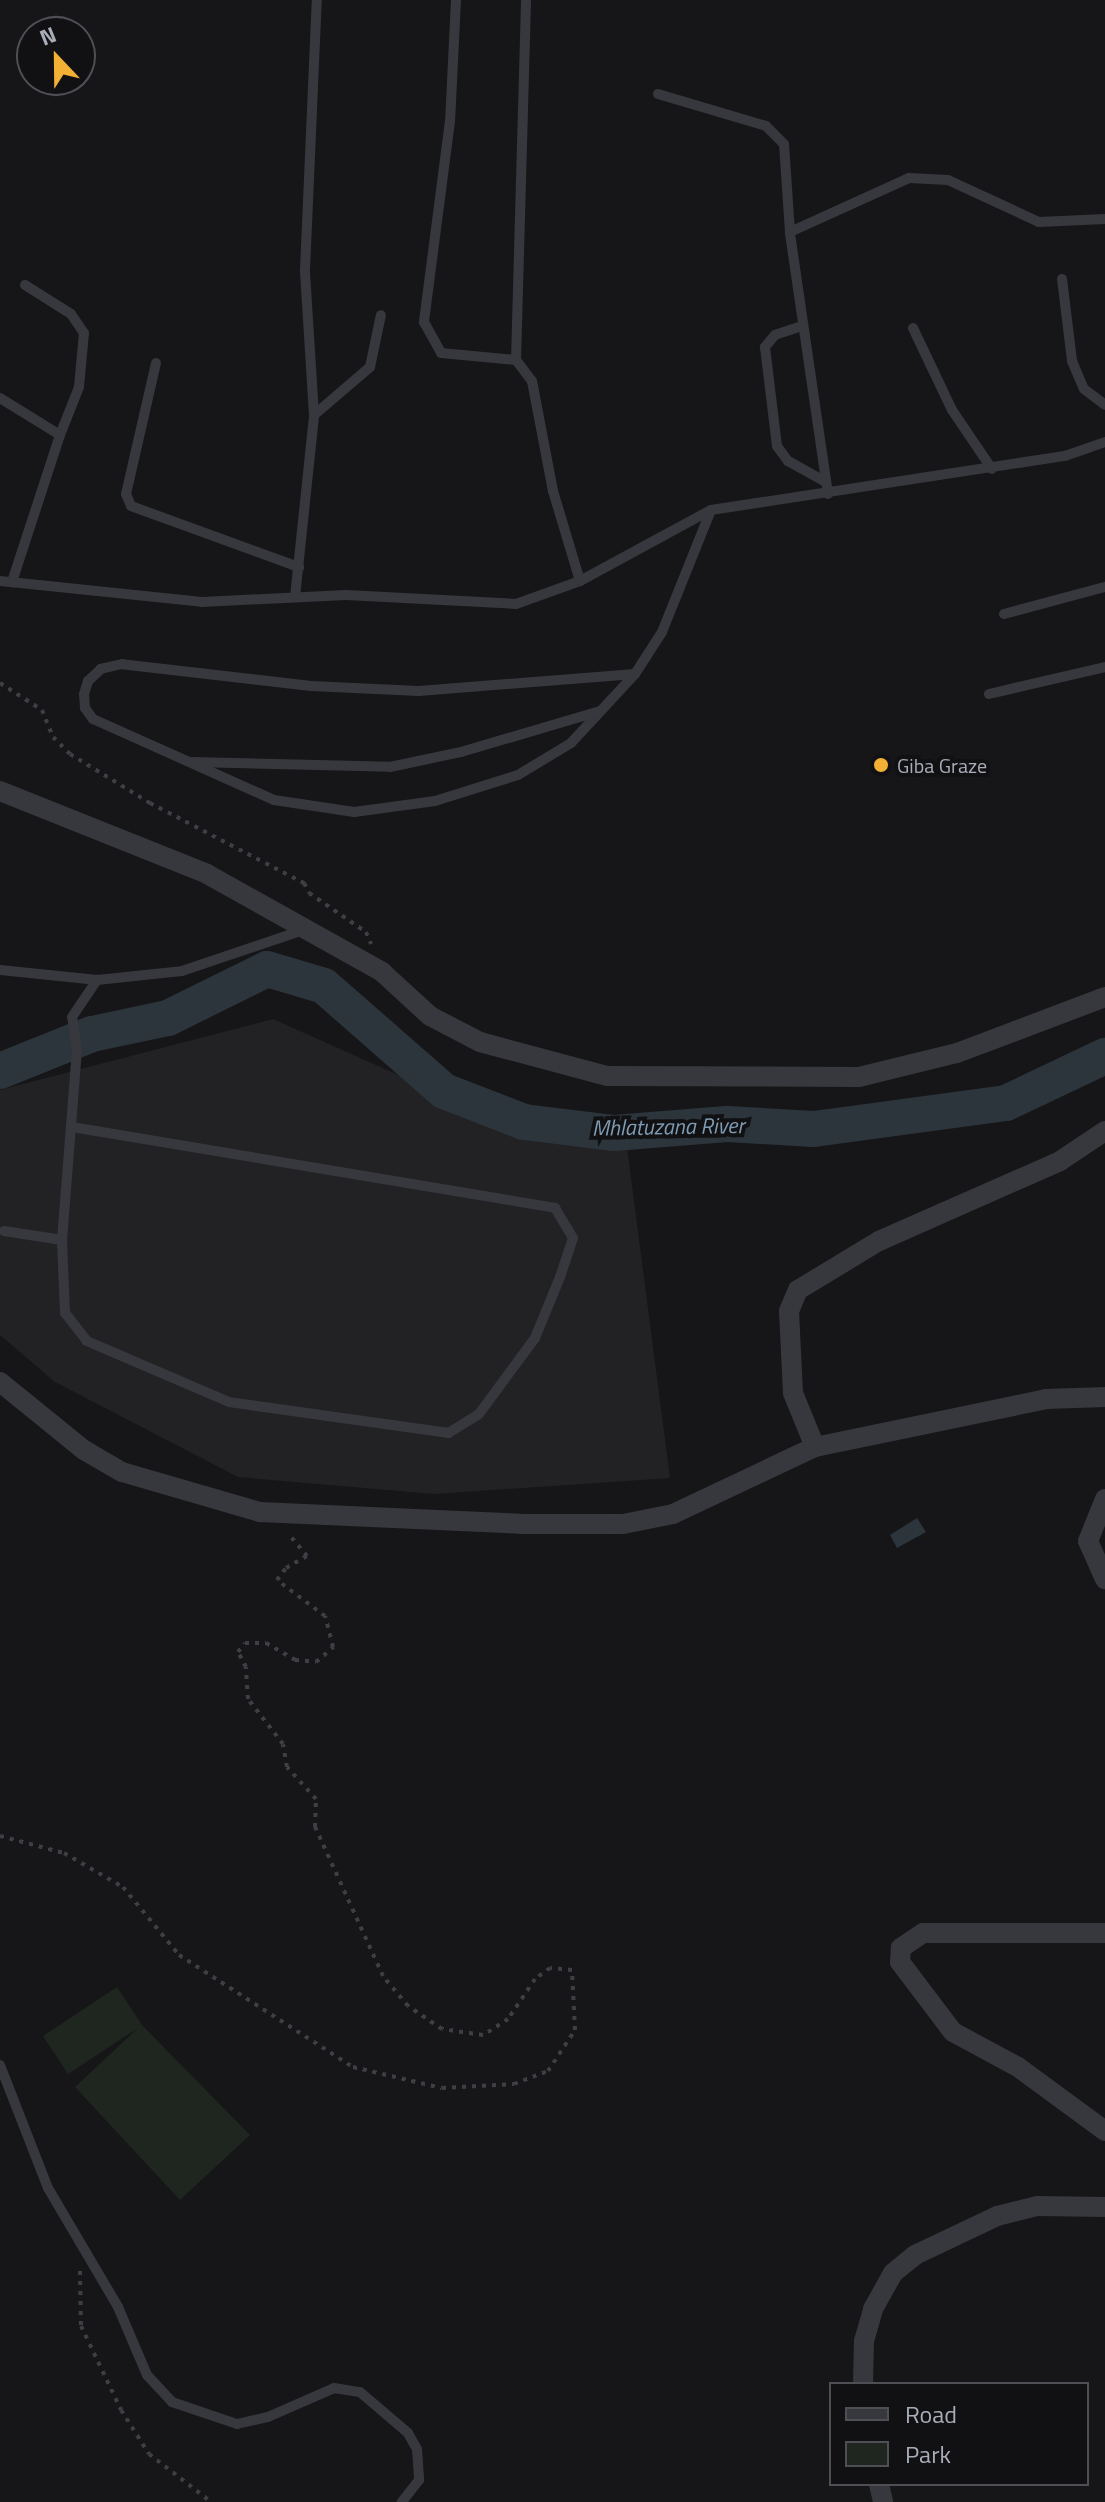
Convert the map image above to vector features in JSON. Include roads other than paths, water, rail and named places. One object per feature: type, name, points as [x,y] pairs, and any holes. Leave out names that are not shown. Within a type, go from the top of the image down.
[{"type":"street","points":[[0,791],[207,874],[382,972],[430,1016],[480,1042],[607,1076],[859,1077],[957,1053],[1105,997]]},
{"type":"street","points":[[815,1447],[793,1393],[789,1311],[798,1290],[831,1266],[893,1234],[1060,1161],[1105,1131]]},
{"type":"street","points":[[0,1382],[84,1450],[122,1472],[260,1512],[623,1524],[673,1514],[815,1447],[1046,1399],[1105,1397]]},
{"type":"street","points":[[1105,1499],[1088,1541],[1105,1579]]},
{"type":"street","points":[[1105,1933],[923,1933],[901,1948],[900,1962],[953,2032],[1018,2067],[1105,2131]]},
{"type":"street","points":[[863,2382],[864,2341],[873,2309],[893,2273],[915,2255],[997,2216],[1037,2206],[1105,2207]]},
{"type":"lane","points":[[295,597],[314,415],[305,270],[317,0]]},
{"type":"lane","points":[[456,0],[450,121],[424,322],[441,353],[516,360]]},
{"type":"lane","points":[[526,0],[516,360],[537,395],[553,491],[580,581]]},
{"type":"lane","points":[[658,94],[766,126],[784,144],[790,232],[828,494]]},
{"type":"lane","points":[[790,232],[909,178],[948,180],[1039,222],[1105,219]]},
{"type":"lane","points":[[1062,279],[1072,361],[1084,389],[1105,405]]},
{"type":"lane","points":[[12,582],[79,387],[84,333],[71,314],[25,285]]},
{"type":"lane","points":[[314,415],[370,367],[381,315]]},
{"type":"lane","points":[[802,326],[775,335],[765,347],[777,446],[788,461],[826,482]]},
{"type":"lane","points":[[913,328],[946,400],[992,469]]},
{"type":"lane","points":[[156,363],[126,494],[131,506],[299,567]]},
{"type":"lane","points":[[0,398],[60,435]]},
{"type":"lane","points":[[0,581],[202,602],[295,597],[516,604],[580,581],[711,510],[992,469],[1065,456],[1105,442]]},
{"type":"lane","points":[[635,674],[419,691],[311,686],[122,664],[101,669],[88,681],[85,708],[93,719],[274,800],[317,809],[383,810],[518,775],[571,743],[635,674],[685,585],[711,510]]},
{"type":"lane","points":[[1004,614],[1105,587]]},
{"type":"lane","points":[[989,694],[1105,667]]},
{"type":"lane","points":[[186,761],[390,767],[461,752],[602,710]]},
{"type":"lane","points":[[0,970],[97,980],[182,971],[310,929]]},
{"type":"lane","points":[[72,1127],[555,1208],[573,1238],[535,1338],[491,1404],[449,1433],[229,1402],[95,1345],[74,1329],[65,1313],[62,1240],[77,1051],[72,1017],[97,980]]},
{"type":"lane","points":[[4,1231],[62,1240]]},
{"type":"lane","points":[[0,2065],[48,2188],[118,2307],[147,2375],[172,2402],[237,2424],[268,2417],[334,2388],[360,2392],[408,2433],[417,2449],[419,2480],[402,2502]]},
{"type":"waterway","name":"Mhlatuzana River","points":[[0,1071],[92,1034],[168,1018],[267,969],[324,986],[444,1091],[524,1122],[614,1133],[727,1124],[814,1129],[1006,1103],[1105,1056]]},
{"type":"place","name":"Giba Graze","points":[[881,765]]}]
